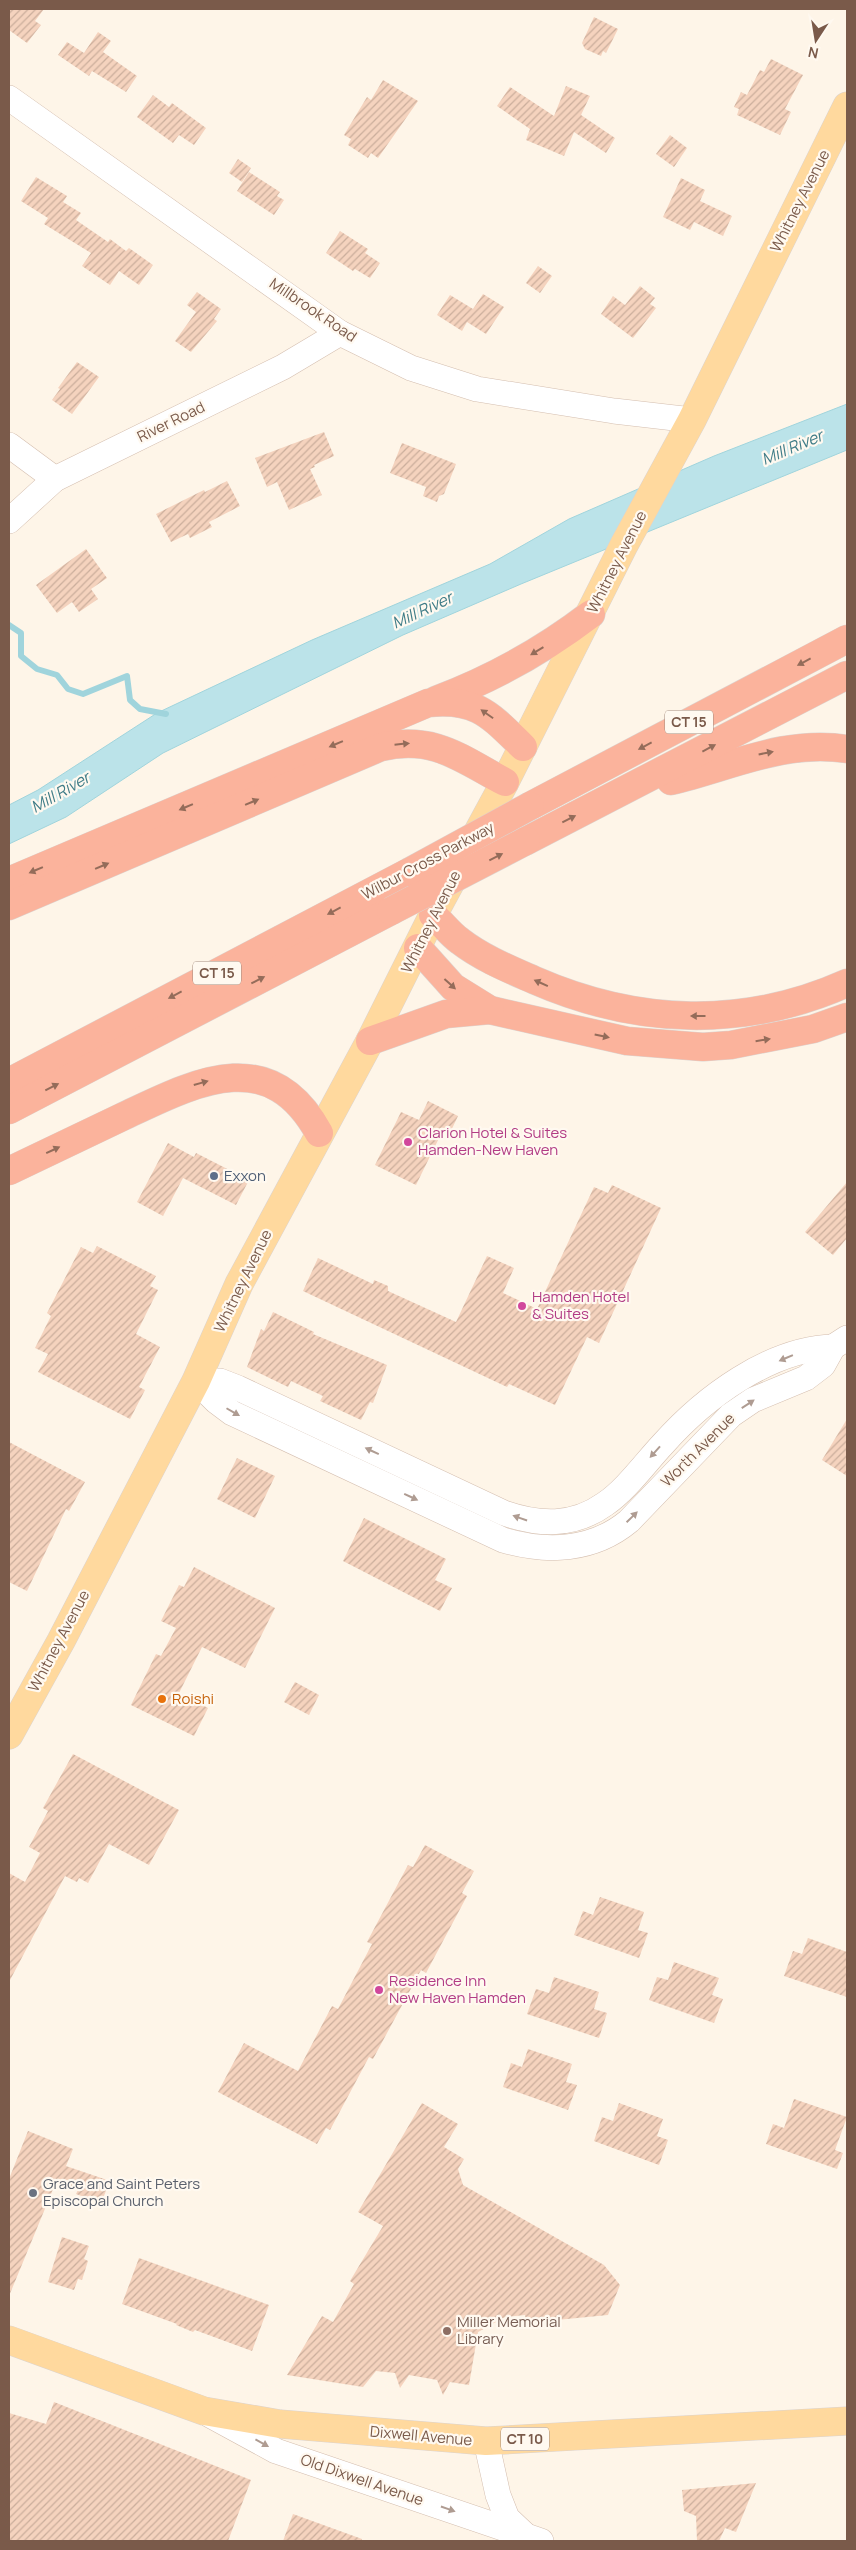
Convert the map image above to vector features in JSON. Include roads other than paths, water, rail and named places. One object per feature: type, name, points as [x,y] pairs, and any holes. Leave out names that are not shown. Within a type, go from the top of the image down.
[{"type":"highway","points":[[9,881],[486,680],[563,636],[591,614]]},
{"type":"highway","name":"Wilbur Cross Parkway","points":[[14,1077],[409,872],[847,639]]},
{"type":"highway","name":"Wilbur Cross Parkway","points":[[9,1110],[847,675]]},
{"type":"highway","points":[[428,703],[444,702],[476,707],[487,713],[522,747]]},
{"type":"highway","points":[[9,906],[381,748],[400,743],[418,742],[451,752],[505,782]]},
{"type":"highway","points":[[635,786],[690,776],[758,754],[825,746],[847,748]]},
{"type":"highway","points":[[433,914],[459,941],[521,974],[572,996],[610,1007],[649,1014],[724,1015],[761,1010],[796,1001],[847,983]]},
{"type":"highway","points":[[418,948],[453,987],[490,1010]]},
{"type":"highway","points":[[370,1041],[446,1014],[490,1010],[627,1041],[703,1047],[773,1038],[813,1029],[847,1017]]},
{"type":"highway","points":[[9,1171],[170,1095],[198,1083],[219,1078],[252,1079],[285,1092],[307,1111],[320,1133]]},
{"type":"main road","name":"Whitney Avenue","points":[[9,1735],[61,1641],[196,1381],[239,1284],[370,1041],[418,948],[433,914],[505,782],[624,546],[692,420],[847,106]]},
{"type":"main road","name":"Dixwell Avenue","points":[[9,2340],[204,2411],[280,2424],[486,2441],[847,2421]]},
{"type":"street","name":"Millbrook Road","points":[[9,98],[340,333],[411,368],[476,389],[614,411],[692,420]]},
{"type":"street","name":"River Road","points":[[9,521],[55,478],[283,367],[340,333]]},
{"type":"street","points":[[9,445],[55,478]]},
{"type":"street","name":"Worth Avenue","points":[[196,1381],[225,1383],[488,1505],[529,1522],[550,1523],[579,1516],[606,1504],[680,1425],[721,1390],[747,1375],[799,1352],[840,1343]]},
{"type":"street","name":"Worth Avenue","points":[[196,1381],[216,1401],[232,1413],[503,1540],[521,1545],[560,1547],[592,1543],[613,1534],[629,1521],[731,1415],[753,1400],[806,1378],[823,1365],[840,1343]]},
{"type":"street","points":[[302,1445],[312,1423]]},
{"type":"street","points":[[477,1527],[488,1505]]},
{"type":"street","points":[[579,1516],[592,1543]]},
{"type":"street","name":"Old Dixwell Avenue","points":[[204,2411],[276,2451],[534,2538]]},
{"type":"street","name":"Old Dixwell Avenue","points":[[486,2441],[498,2495],[507,2518],[534,2538]]},
{"type":"water","name":"Mill River","points":[[847,404],[847,450],[521,584],[403,635],[163,753],[66,817],[9,844],[9,805],[38,790],[157,713],[312,640],[490,564],[569,519],[714,456]]},
{"type":"waterway","points":[[9,625],[21,633],[21,656],[37,669],[57,675],[68,689],[83,694],[127,676],[130,700],[140,709],[166,714]]},
{"type":"place","name":"Clarion Hotel & Suites Hamden-New Haven","points":[[408,1142]]},
{"type":"place","name":"Exxon","points":[[214,1176]]},
{"type":"place","name":"Hamden Hotel & Suites","points":[[522,1306]]},
{"type":"place","name":"Roishi","points":[[162,1699]]},
{"type":"place","name":"Residence Inn New Haven Hamden","points":[[379,1990]]},
{"type":"place","name":"Grace and Saint Peters Episcopal Church","points":[[33,2193]]},
{"type":"place","name":"Miller Memorial Library","points":[[447,2331]]}]
